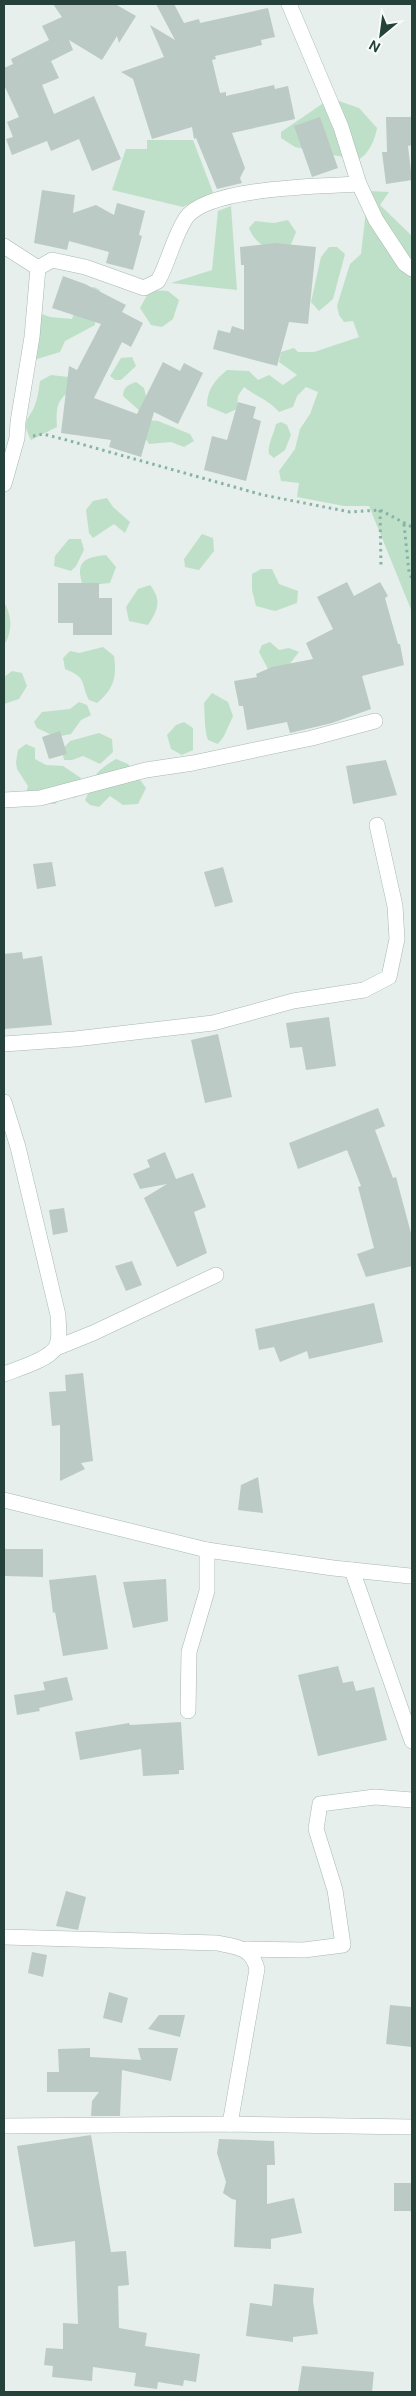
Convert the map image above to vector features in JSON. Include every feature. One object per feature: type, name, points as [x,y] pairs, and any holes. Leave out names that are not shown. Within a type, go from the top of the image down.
[{"type":"street","points":[[290,4],[341,127],[359,184],[376,220],[406,264],[412,269]]},
{"type":"street","points":[[38,268],[52,260],[85,267],[148,288],[158,281],[163,272],[187,217],[213,200],[280,189],[359,184]]},
{"type":"street","points":[[4,246],[38,268]]},
{"type":"street","points":[[4,484],[18,438],[18,422],[32,337],[38,268]]},
{"type":"street","points":[[4,800],[40,798],[146,770],[193,763],[312,738],[375,721]]},
{"type":"street","points":[[4,1044],[75,1039],[212,1023],[293,1001],[364,990],[390,977],[397,939],[395,906],[377,824]]},
{"type":"street","points":[[4,1102],[21,1156],[58,1315],[58,1341],[56,1348]]},
{"type":"street","points":[[4,1374],[48,1356],[56,1348],[93,1333],[216,1275]]},
{"type":"street","points":[[4,1500],[207,1550],[410,1576]]},
{"type":"street","points":[[188,1711],[189,1652],[207,1591],[207,1550]]},
{"type":"street","points":[[352,1570],[412,1741]]},
{"type":"street","points":[[4,1937],[217,1943],[246,1949],[304,1950],[343,1945],[335,1890],[316,1829],[320,1804],[375,1797],[412,1800]]},
{"type":"street","points":[[230,2124],[257,1969],[255,1959],[246,1949]]},
{"type":"street","points":[[4,2126],[230,2124],[412,2127]]},
{"type":"path","points":[[18,438],[43,434],[263,495],[350,512],[380,510],[391,514],[404,524],[412,527]]},
{"type":"path","points":[[380,510],[382,567]]},
{"type":"path","points":[[404,524],[409,572],[412,580]]},
{"type":"green space","points":[[339,101],[359,108],[377,128],[371,146],[361,158],[357,160],[295,147],[281,138],[281,132],[325,102]]},
{"type":"green space","points":[[147,140],[193,140],[214,195],[199,199],[183,207],[112,190],[126,149],[147,149]]},
{"type":"green space","points":[[369,191],[389,192],[380,205],[412,236],[412,262],[381,217]]},
{"type":"green space","points":[[231,206],[237,290],[171,283],[212,270],[218,211]]},
{"type":"green space","points":[[366,210],[412,274],[412,612],[369,506],[344,506],[297,497],[299,483],[281,481],[279,471],[295,449],[300,429],[310,414],[318,392],[306,387],[297,396],[293,407],[279,412],[271,404],[244,387],[238,396],[237,409],[226,414],[207,406],[208,395],[212,385],[227,370],[249,371],[258,380],[269,375],[283,385],[297,375],[279,362],[281,352],[294,348],[298,352],[314,352],[359,337],[353,321],[344,322],[339,315],[337,306],[350,264],[361,254]]},
{"type":"green space","points":[[288,220],[296,232],[287,254],[264,246],[256,239],[249,228],[255,221],[274,223]]},
{"type":"green space","points":[[329,247],[337,247],[345,254],[333,299],[319,311],[311,302],[321,257]]},
{"type":"green space","points":[[94,287],[100,290],[95,304],[95,325],[65,341],[60,352],[34,360],[29,321],[42,314],[50,317],[72,319],[83,291]]},
{"type":"green space","points":[[150,290],[168,291],[179,300],[173,319],[162,327],[151,325],[140,308]]},
{"type":"green space","points":[[132,357],[136,366],[121,380],[115,380],[110,376],[121,358]]},
{"type":"green space","points":[[51,375],[69,377],[76,386],[59,403],[57,427],[31,440],[26,423],[36,402],[40,381]]},
{"type":"green space","points":[[136,382],[144,388],[148,404],[141,412],[123,396],[126,387]]},
{"type":"green space","points":[[146,420],[158,421],[190,434],[194,441],[184,447],[171,442],[149,444],[141,432]]},
{"type":"green space","points":[[281,422],[287,425],[291,435],[285,450],[274,458],[269,454],[269,447],[276,424]]},
{"type":"green space","points":[[107,498],[113,507],[130,522],[125,533],[114,524],[93,538],[89,533],[86,510],[93,501]]},
{"type":"green space","points":[[202,534],[213,538],[214,551],[199,570],[185,567],[184,559]]},
{"type":"green space","points":[[69,539],[81,539],[84,550],[76,566],[71,571],[54,566],[55,556]]},
{"type":"green space","points":[[106,555],[116,567],[110,583],[83,586],[80,572],[83,563],[92,557]]},
{"type":"green space","points":[[261,569],[272,569],[279,584],[298,591],[297,603],[275,611],[256,606],[252,590],[252,574]]},
{"type":"green space","points":[[150,585],[154,590],[157,600],[156,610],[151,620],[148,625],[129,621],[126,607],[138,589]]},
{"type":"green space","points":[[4,602],[9,613],[10,629],[4,645]]},
{"type":"green space","points":[[270,642],[279,650],[289,648],[299,652],[284,671],[268,669],[259,652],[262,645]]},
{"type":"green space","points":[[103,647],[114,656],[115,670],[111,688],[97,703],[89,700],[80,678],[65,669],[63,658],[70,651],[79,653]]},
{"type":"green space","points":[[12,671],[22,673],[27,686],[19,699],[4,704],[4,677]]},
{"type":"green space","points":[[212,693],[228,702],[233,716],[224,736],[218,744],[208,740],[205,727],[204,703]]},
{"type":"green space","points":[[79,702],[87,705],[91,715],[81,720],[71,734],[56,737],[37,728],[34,722],[42,712],[70,709]]},
{"type":"green space","points":[[184,722],[193,728],[193,750],[182,755],[171,749],[167,735],[176,725]]},
{"type":"green space","points":[[99,733],[112,739],[113,752],[100,764],[83,756],[72,760],[64,760],[62,750],[70,741]]},
{"type":"green space","points":[[26,744],[35,748],[35,759],[46,765],[63,766],[81,778],[82,794],[74,798],[66,784],[62,798],[55,804],[33,802],[26,792],[28,786],[17,769],[16,762],[18,750]]},
{"type":"green space","points":[[116,759],[128,764],[146,788],[138,804],[123,805],[110,796],[99,807],[90,805],[85,800],[95,776],[101,769]]},
{"type":"building","points":[[53,4],[115,4],[136,16],[119,43],[117,36],[102,60],[69,40],[73,50],[51,61],[59,78],[42,85],[54,114],[94,96],[121,159],[92,171],[79,139],[51,151],[47,141],[12,155],[6,139],[13,137],[7,122],[19,117],[4,85],[4,68],[13,64],[11,59],[49,40],[42,26],[62,17]]},
{"type":"building","points":[[156,4],[174,4],[184,23],[199,19],[200,23],[268,8],[275,37],[261,40],[262,45],[215,56],[216,59],[212,60],[220,93],[226,92],[226,96],[274,85],[275,89],[288,86],[295,119],[232,133],[245,168],[240,178],[242,183],[217,189],[196,138],[194,139],[192,127],[152,139],[133,79],[121,72],[164,57],[150,25],[175,40]]},
{"type":"building","points":[[320,117],[338,168],[312,177],[294,126]]},
{"type":"building","points":[[386,117],[412,117],[412,145],[408,146],[412,180],[386,184],[382,152],[387,152]]},
{"type":"building","points":[[42,190],[75,195],[73,213],[96,205],[114,215],[117,203],[145,211],[139,235],[142,236],[133,270],[106,263],[109,252],[69,241],[67,250],[34,243]]},
{"type":"building","points":[[275,243],[316,247],[308,324],[289,322],[277,366],[213,349],[218,330],[230,333],[232,326],[244,330],[244,265],[241,265],[240,247]]},
{"type":"building","points":[[63,276],[85,284],[126,305],[122,312],[143,323],[131,347],[122,342],[94,398],[137,414],[163,362],[180,371],[184,363],[203,373],[178,424],[154,412],[141,457],[109,447],[111,440],[61,433],[69,366],[77,370],[101,324],[52,308]]},
{"type":"building","points":[[238,402],[256,407],[253,418],[261,421],[246,481],[204,470],[212,436],[227,440]]},
{"type":"building","points":[[347,582],[354,596],[380,582],[388,596],[385,598],[398,644],[400,644],[404,665],[362,676],[371,709],[332,723],[290,733],[287,722],[247,730],[243,706],[239,706],[234,681],[257,677],[256,674],[272,667],[313,659],[306,643],[333,629],[317,597]]},
{"type":"building","points":[[58,583],[99,583],[99,598],[112,598],[112,635],[73,635],[73,623],[58,623]]},
{"type":"building","points":[[60,731],[67,754],[49,759],[42,737]]},
{"type":"building","points":[[386,760],[397,795],[353,804],[346,766]]},
{"type":"building","points":[[52,862],[56,886],[37,889],[33,864]]},
{"type":"building","points":[[223,867],[233,902],[215,907],[204,872]]},
{"type":"building","points":[[22,952],[23,959],[42,956],[52,1025],[4,1029],[4,954]]},
{"type":"building","points":[[329,1017],[336,1066],[306,1070],[302,1047],[290,1048],[286,1023]]},
{"type":"building","points":[[218,1034],[232,1097],[205,1103],[191,1040]]},
{"type":"building","points":[[378,1108],[385,1126],[375,1130],[393,1178],[396,1177],[412,1237],[412,1266],[366,1277],[357,1254],[374,1248],[358,1187],[361,1186],[347,1150],[298,1169],[289,1143]]},
{"type":"building","points":[[165,1152],[176,1179],[193,1173],[206,1207],[194,1212],[207,1253],[177,1267],[144,1198],[167,1184],[140,1189],[133,1174],[150,1167],[147,1160]]},
{"type":"building","points":[[64,1208],[68,1232],[53,1235],[49,1210]]},
{"type":"building","points":[[132,1261],[142,1285],[126,1291],[115,1266]]},
{"type":"building","points":[[374,1303],[383,1342],[309,1359],[307,1351],[280,1362],[274,1347],[259,1350],[255,1329]]},
{"type":"building","points":[[83,1373],[93,1461],[81,1463],[85,1469],[60,1481],[60,1425],[52,1426],[49,1392],[66,1391],[65,1375]]},
{"type":"building","points":[[258,1477],[263,1513],[238,1510],[241,1485]]},
{"type":"building","points":[[4,1549],[43,1549],[43,1577],[4,1576]]},
{"type":"building","points":[[96,1575],[108,1649],[63,1656],[55,1612],[53,1613],[49,1580]]},
{"type":"building","points":[[166,1579],[168,1621],[133,1628],[123,1582]]},
{"type":"building","points":[[338,1666],[343,1683],[353,1681],[356,1691],[374,1687],[387,1740],[318,1756],[298,1675]]},
{"type":"building","points":[[67,1677],[73,1700],[39,1708],[40,1711],[17,1715],[14,1695],[45,1690],[43,1682]]},
{"type":"building","points":[[181,1722],[184,1770],[179,1770],[179,1774],[143,1776],[141,1749],[80,1760],[75,1732],[129,1723],[130,1725]]},
{"type":"building","points":[[66,1891],[86,1897],[78,1930],[56,1926]]},
{"type":"building","points":[[32,1952],[47,1955],[43,1977],[28,1973]]},
{"type":"building","points":[[109,1992],[128,1998],[122,2023],[103,2018]]},
{"type":"building","points":[[390,2005],[412,2007],[412,2047],[386,2044]]},
{"type":"building","points":[[159,2015],[185,2015],[180,2037],[148,2029]]},
{"type":"building","points":[[90,2048],[90,2057],[141,2060],[138,2048],[178,2048],[171,2081],[122,2070],[120,2116],[91,2116],[92,2101],[99,2092],[47,2092],[47,2072],[59,2072],[58,2049]]},
{"type":"building","points":[[91,2135],[111,2252],[126,2251],[129,2285],[118,2286],[119,2328],[147,2333],[145,2346],[200,2354],[196,2382],[184,2380],[183,2386],[158,2382],[157,2389],[134,2386],[136,2373],[93,2367],[92,2381],[52,2377],[53,2366],[44,2365],[46,2348],[63,2349],[63,2323],[78,2324],[75,2241],[34,2247],[17,2146]]},
{"type":"building","points":[[219,2139],[274,2141],[275,2165],[267,2165],[267,2204],[294,2198],[302,2233],[271,2239],[271,2249],[234,2247],[236,2200],[223,2193],[226,2182],[217,2153]]},
{"type":"building","points":[[394,2183],[412,2183],[412,2211],[394,2211]]},
{"type":"building","points":[[274,2284],[314,2288],[313,2301],[318,2334],[293,2337],[293,2342],[246,2336],[250,2303],[272,2306]]},
{"type":"building","points":[[302,2366],[374,2372],[372,2392],[298,2392]]}]
